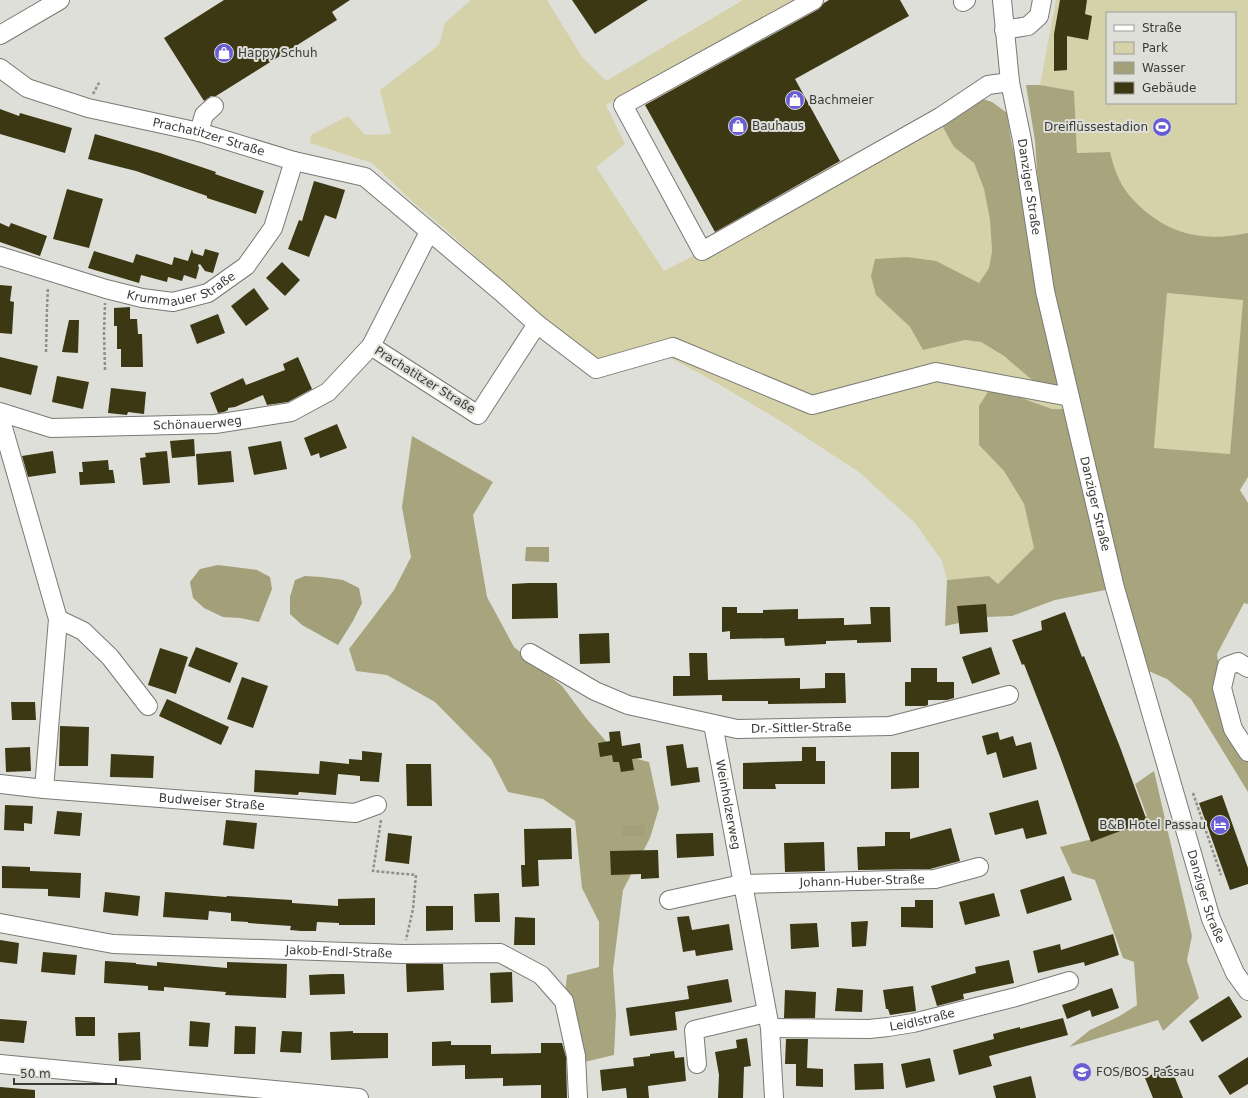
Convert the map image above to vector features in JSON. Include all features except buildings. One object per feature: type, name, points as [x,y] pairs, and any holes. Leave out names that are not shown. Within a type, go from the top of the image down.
[{"type":"street","points":[[1,33],[60,0]]},
{"type":"street","points":[[814,0],[623,105],[702,252],[940,117],[988,85],[1010,82]]},
{"type":"street","name":"Danziger Straße","points":[[1002,0],[1010,82],[1022,140],[1045,290],[1115,588],[1211,919],[1235,973],[1248,991]]},
{"type":"street","points":[[1004,30],[1028,26],[1039,16],[1042,0]]},
{"type":"street","name":"Prachatitzer Straße","points":[[0,68],[27,88],[88,108],[199,132],[294,161],[365,177],[500,290],[537,324],[478,415],[371,346],[429,232]]},
{"type":"street","points":[[199,132],[204,115],[214,106]]},
{"type":"street","name":"Krummauer Straße","points":[[0,256],[106,289],[142,298],[173,302],[208,293],[246,266],[273,228],[294,161]]},
{"type":"street","points":[[537,324],[596,369],[673,347],[812,405],[936,372],[1070,397]]},
{"type":"street","name":"Schönauerweg","points":[[0,412],[51,428],[215,424],[291,412],[328,392],[371,346]]},
{"type":"street","points":[[0,417],[58,619],[44,789]]},
{"type":"street","points":[[58,619],[83,631],[110,657],[148,706]]},
{"type":"street","name":"Dr.-Sittler-Straße","points":[[530,653],[595,691],[628,705],[736,729],[890,726],[1009,695]]},
{"type":"street","points":[[1248,668],[1238,662],[1226,666],[1222,688],[1233,729],[1248,752]]},
{"type":"street","name":"Weinholzerweg","points":[[713,724],[768,1021],[774,1098]]},
{"type":"street","name":"Budweiser Straße","points":[[0,784],[44,789],[355,813],[377,805]]},
{"type":"street","name":"Johann-Huber-Straße","points":[[742,884],[935,879],[980,867]]},
{"type":"street","points":[[669,900],[742,884]]},
{"type":"street","name":"Jakob-Endl-Straße","points":[[0,923],[113,944],[403,954],[500,953],[541,975],[564,1001],[576,1056],[578,1098]]},
{"type":"street","name":"Leidlstraße","points":[[768,1021],[869,1029],[888,1027],[913,1023],[1016,997],[1069,981]]},
{"type":"street","points":[[697,1064],[694,1030],[768,1021]]},
{"type":"street","points":[[0,1064],[359,1098]]},
{"type":"path","points":[[92,96],[100,81]]},
{"type":"path","points":[[46,352],[48,287]]},
{"type":"path","points":[[105,305],[105,370]]},
{"type":"path","points":[[1193,793],[1212,844],[1221,875]]},
{"type":"path","points":[[377,805],[381,821],[373,871],[416,875],[413,909],[403,954]]},
{"type":"green space","points":[[471,0],[547,0],[582,57],[606,81],[743,0],[795,0],[606,105],[625,144],[596,167],[664,271],[940,117],[954,147],[974,163],[984,189],[990,220],[992,251],[989,268],[979,283],[967,278],[876,295],[910,327],[923,350],[965,340],[981,342],[1004,356],[1044,389],[1073,409],[1052,409],[991,387],[979,445],[1004,471],[1024,504],[1034,548],[998,584],[989,576],[947,580],[942,561],[915,523],[859,472],[779,420],[708,378],[659,352],[602,370],[414,203],[372,163],[310,143],[311,135],[348,116],[365,135],[391,134],[380,90],[439,45],[445,23]]},
{"type":"green space","name":"Dreiflüssestadion","points":[[1056,0],[1248,0],[1248,233],[1220,237],[1194,235],[1169,227],[1145,211],[1131,197],[1119,180],[1110,152],[1077,153],[1074,91],[1040,85]]},
{"type":"green space","points":[[1167,293],[1243,299],[1230,454],[1154,448]]},
{"type":"shaded area","points":[[1026,85],[1040,85],[1074,91],[1077,153],[1110,152],[1119,179],[1124,188],[1145,211],[1169,227],[1194,235],[1220,237],[1248,233],[1248,477],[1240,490],[1248,503],[1248,604],[1244,603],[1217,654],[1222,688],[1248,752],[1248,792],[1191,699],[1167,679],[1137,666],[1115,588],[1055,600],[1012,616],[986,617],[945,626],[947,580],[989,576],[998,584],[1034,548],[1024,504],[1004,471],[979,445],[979,406],[991,387],[1052,409],[1073,409],[1044,390],[1004,356],[981,342],[965,340],[923,350],[910,327],[876,295],[871,276],[875,259],[907,257],[936,261],[979,283],[989,268],[992,251],[990,220],[984,189],[974,163],[954,147],[944,129],[940,117],[983,99],[992,102],[1007,113],[1011,140],[1045,287],[1035,141]],"holes":[[[1167,293],[1243,300],[1230,454],[1154,448]]]},
{"type":"shaded area","points":[[412,436],[493,482],[473,515],[487,597],[514,647],[562,686],[586,718],[617,754],[649,762],[659,808],[650,838],[623,890],[613,969],[616,1014],[614,1055],[580,1063],[565,995],[567,975],[599,967],[599,922],[582,888],[575,821],[543,799],[508,792],[491,759],[435,702],[387,675],[356,671],[349,649],[394,590],[411,557],[402,507]]},
{"type":"shaded area","points":[[1154,771],[1192,936],[1187,960],[1199,998],[1163,1031],[1158,1020],[1069,1047],[1090,1030],[1118,1017],[1137,1005],[1134,962],[1123,958],[1095,880],[1072,873],[1060,847],[1109,835],[1147,816],[1135,784]]},
{"type":"water","points":[[526,547],[549,547],[549,562],[525,561]]},
{"type":"water","points":[[218,565],[257,570],[270,577],[272,589],[259,622],[240,618],[223,617],[204,608],[193,598],[190,582],[200,569]]},
{"type":"water","points":[[305,576],[343,580],[359,588],[362,603],[338,645],[302,625],[290,614],[290,597],[295,580]]},
{"type":"water","points":[[622,825],[645,825],[645,836],[622,836]]},
{"type":"place","name":"Happy Schuh","points":[[224,53]]},
{"type":"place","name":"Bachmeier","points":[[795,100]]},
{"type":"place","name":"Bauhaus","points":[[738,126]]},
{"type":"place","name":"Dreiflüssestadion","points":[[1162,127]]},
{"type":"place","name":"B&B Hotel Passau","points":[[1220,825]]},
{"type":"place","name":"FOS/BOS Passau","points":[[1082,1072]]}]
